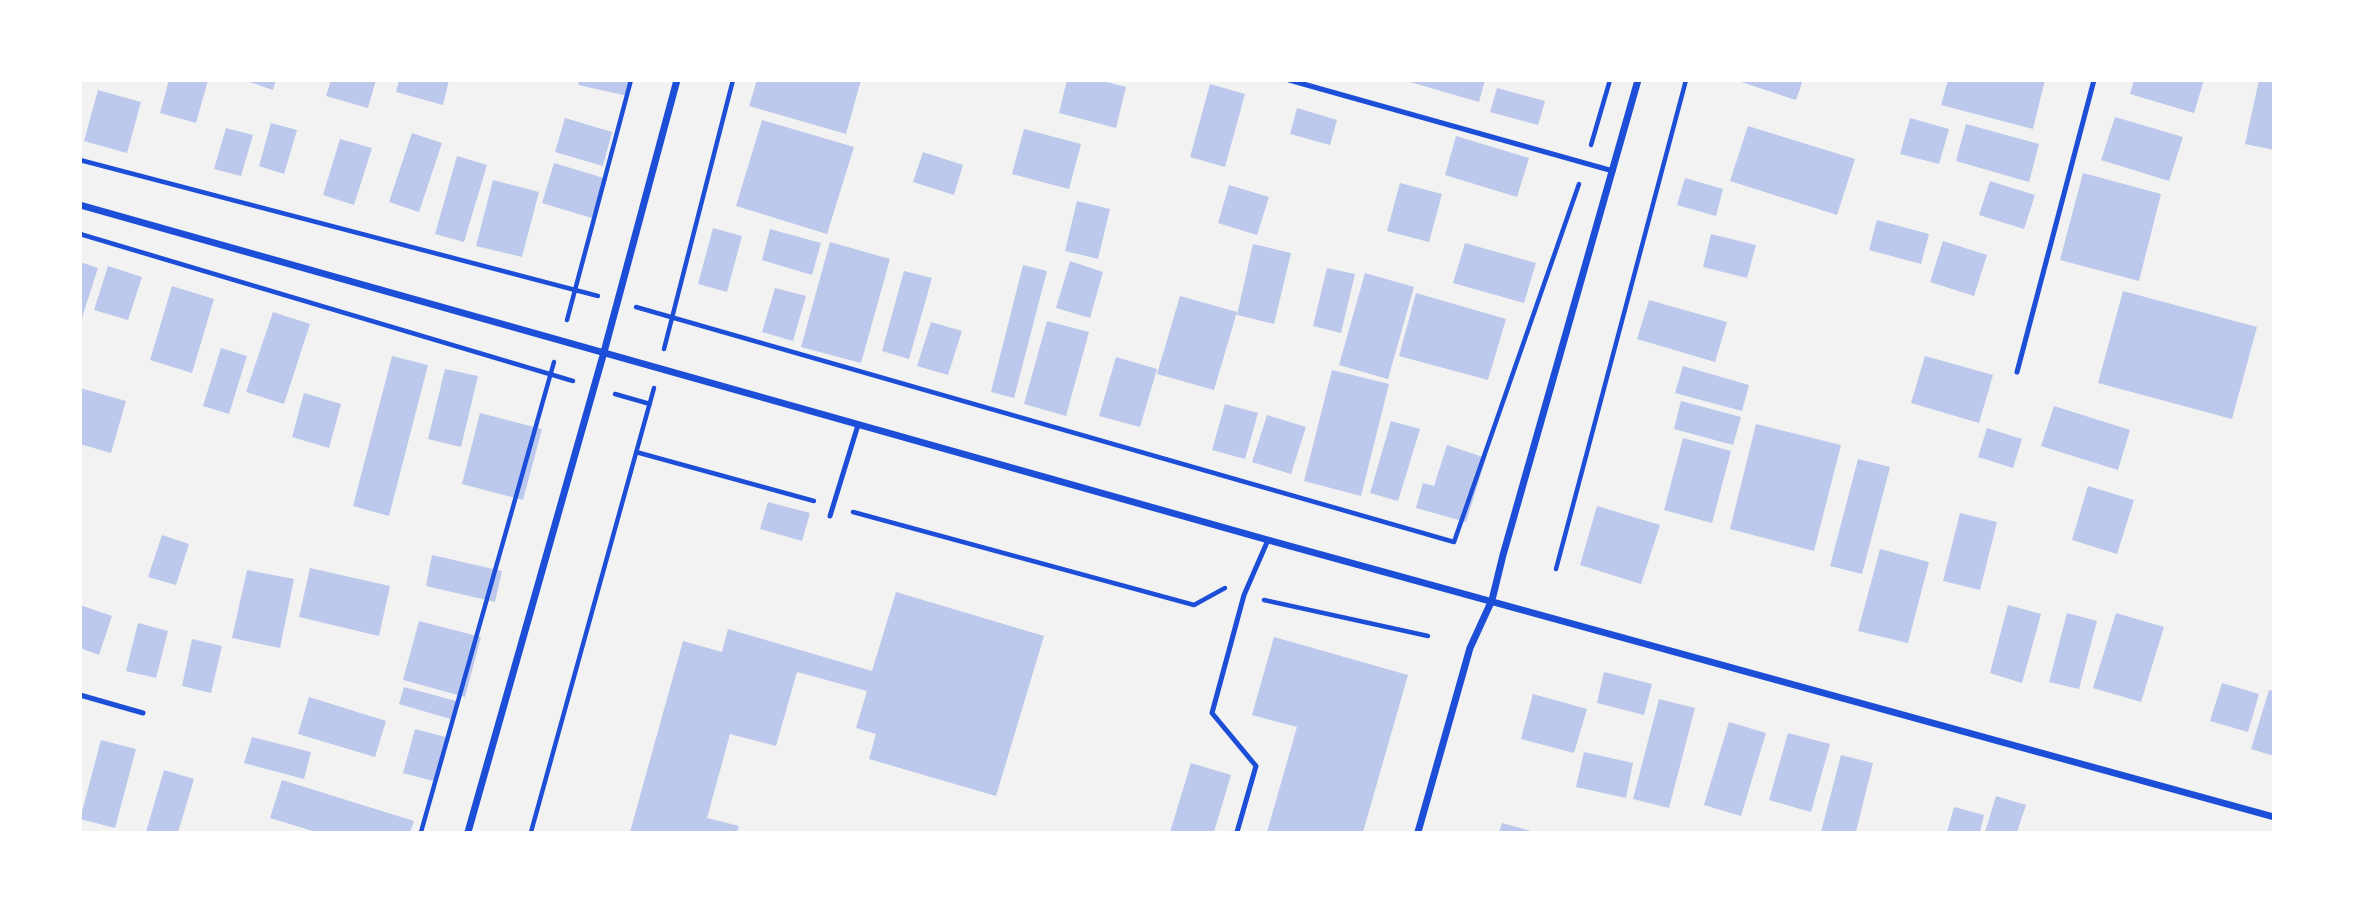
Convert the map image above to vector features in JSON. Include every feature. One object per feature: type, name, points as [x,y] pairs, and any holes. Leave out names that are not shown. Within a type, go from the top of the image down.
[{"type":"street","points":[[468,832],[618,302],[677,80]]},
{"type":"street","points":[[1418,832],[1470,648],[1492,600],[1638,80]]},
{"type":"street","points":[[80,205],[1268,540],[2273,817]]},
{"type":"lane","points":[[1289,80],[1586,162],[1612,172]]},
{"type":"lane","points":[[2017,372],[2094,80]]},
{"type":"lane","points":[[830,516],[858,425]]},
{"type":"lane","points":[[1237,832],[1256,766],[1212,713],[1244,595],[1268,540]]},
{"type":"lane","points":[[80,695],[143,713]]},
{"type":"path","points":[[421,832],[576,289],[631,80]]},
{"type":"path","points":[[531,832],[650,404],[733,80]]},
{"type":"path","points":[[80,160],[576,289],[1454,542],[1586,162],[1610,80]]},
{"type":"path","points":[[1556,569],[1686,80]]},
{"type":"path","points":[[80,234],[650,404]]},
{"type":"path","points":[[636,452],[1194,605],[1223,587],[1244,595],[1428,636]]},
{"type":"building","points":[[169,80],[208,80],[196,123],[160,113]]},
{"type":"building","points":[[244,80],[276,80],[273,90]]},
{"type":"building","points":[[331,80],[376,80],[368,108],[326,96]]},
{"type":"building","points":[[399,80],[449,80],[443,105],[396,92]]},
{"type":"building","points":[[579,80],[632,80],[628,96],[578,85]]},
{"type":"building","points":[[757,80],[861,80],[846,134],[749,106]]},
{"type":"building","points":[[1067,80],[1099,80],[1126,87],[1116,128],[1059,113]]},
{"type":"building","points":[[1403,80],[1485,80],[1479,102]]},
{"type":"building","points":[[1735,80],[1803,80],[1796,100]]},
{"type":"building","points":[[1948,80],[2045,80],[2033,129],[1941,105]]},
{"type":"building","points":[[2134,80],[2204,80],[2194,113],[2130,94]]},
{"type":"building","points":[[2259,80],[2274,80],[2274,150],[2245,144]]},
{"type":"building","points":[[1210,84],[1245,94],[1225,167],[1190,157]]},
{"type":"building","points":[[1497,88],[1545,101],[1538,125],[1490,112]]},
{"type":"building","points":[[98,90],[141,102],[127,153],[84,141]]},
{"type":"building","points":[[1297,108],[1337,120],[1330,145],[1290,134]]},
{"type":"building","points":[[2115,117],[2183,137],[2169,181],[2101,160]]},
{"type":"building","points":[[565,118],[612,132],[603,166],[555,152]]},
{"type":"building","points":[[1910,118],[1949,129],[1939,164],[1900,154]]},
{"type":"building","points":[[762,120],[854,147],[827,234],[736,206]]},
{"type":"building","points":[[271,123],[297,130],[284,174],[259,166]]},
{"type":"building","points":[[1966,124],[2039,144],[2029,182],[1956,161]]},
{"type":"building","points":[[1748,126],[1855,159],[1837,215],[1730,181]]},
{"type":"building","points":[[226,128],[253,135],[241,176],[214,169]]},
{"type":"building","points":[[1024,129],[1081,144],[1069,189],[1012,174]]},
{"type":"building","points":[[412,133],[442,143],[419,212],[389,202]]},
{"type":"building","points":[[1456,136],[1529,158],[1517,197],[1445,175]]},
{"type":"building","points":[[340,139],[372,148],[354,205],[323,195]]},
{"type":"building","points":[[923,152],[963,165],[954,195],[913,182]]},
{"type":"building","points":[[457,156],[487,165],[464,242],[435,234]]},
{"type":"building","points":[[554,163],[607,179],[595,219],[542,203]]},
{"type":"building","points":[[2083,173],[2161,194],[2139,281],[2060,260]]},
{"type":"building","points":[[1685,178],[1723,189],[1716,216],[1677,205]]},
{"type":"building","points":[[493,180],[539,192],[522,257],[476,246]]},
{"type":"building","points":[[1990,181],[2035,195],[2024,229],[1979,215]]},
{"type":"building","points":[[1400,183],[1442,194],[1429,242],[1387,231]]},
{"type":"building","points":[[1229,185],[1269,197],[1257,235],[1218,223]]},
{"type":"building","points":[[1077,201],[1110,209],[1098,259],[1065,251]]},
{"type":"building","points":[[1877,220],[1929,234],[1921,264],[1869,250]]},
{"type":"building","points":[[713,228],[742,236],[727,292],[698,284]]},
{"type":"building","points":[[770,229],[821,243],[812,275],[762,260]]},
{"type":"building","points":[[1711,234],[1756,245],[1747,278],[1703,267]]},
{"type":"building","points":[[1943,241],[1987,255],[1974,296],[1930,282]]},
{"type":"building","points":[[830,242],[890,259],[861,363],[801,347]]},
{"type":"building","points":[[1465,243],[1536,263],[1524,303],[1453,283]]},
{"type":"building","points":[[1253,244],[1291,253],[1274,324],[1237,315]]},
{"type":"building","points":[[1070,261],[1103,272],[1090,318],[1056,308]]},
{"type":"building","points":[[80,262],[98,268],[81,321],[80,321]]},
{"type":"building","points":[[1023,265],[1047,271],[1014,398],[991,392]]},
{"type":"building","points":[[108,266],[142,277],[128,320],[94,310]]},
{"type":"building","points":[[1327,268],[1355,274],[1341,333],[1313,326]]},
{"type":"building","points":[[904,271],[932,278],[909,359],[882,351]]},
{"type":"building","points":[[1365,273],[1414,287],[1388,379],[1339,365]]},
{"type":"building","points":[[172,286],[214,299],[192,373],[150,360]]},
{"type":"building","points":[[775,288],[806,296],[793,341],[762,332]]},
{"type":"building","points":[[2123,291],[2257,327],[2232,419],[2098,383]]},
{"type":"building","points":[[1416,293],[1506,319],[1488,380],[1399,356]]},
{"type":"building","points":[[1180,296],[1237,312],[1214,390],[1157,374]]},
{"type":"building","points":[[1649,300],[1727,322],[1715,362],[1637,339]]},
{"type":"building","points":[[273,312],[310,324],[284,404],[246,392]]},
{"type":"building","points":[[1047,321],[1089,332],[1066,416],[1024,404]]},
{"type":"building","points":[[931,322],[962,331],[948,375],[917,366]]},
{"type":"building","points":[[221,348],[247,356],[229,414],[203,406]]},
{"type":"building","points":[[392,356],[428,365],[389,516],[353,506]]},
{"type":"building","points":[[1925,356],[1993,375],[1979,423],[1911,403]]},
{"type":"building","points":[[1116,357],[1157,369],[1140,427],[1099,416]]},
{"type":"building","points":[[1683,366],[1749,385],[1742,411],[1675,393]]},
{"type":"building","points":[[445,369],[478,376],[461,447],[428,439]]},
{"type":"building","points":[[1332,370],[1389,384],[1361,496],[1304,481]]},
{"type":"building","points":[[80,388],[126,401],[111,453],[80,444]]},
{"type":"building","points":[[304,393],[341,404],[329,448],[292,437]]},
{"type":"building","points":[[1681,401],[1741,417],[1733,445],[1674,429]]},
{"type":"building","points":[[1225,404],[1258,413],[1245,459],[1212,450]]},
{"type":"building","points":[[2054,406],[2130,430],[2118,470],[2041,446]]},
{"type":"building","points":[[480,413],[542,429],[523,500],[462,484]]},
{"type":"building","points":[[1267,415],[1306,427],[1291,474],[1252,462]]},
{"type":"building","points":[[1391,421],[1420,429],[1398,501],[1370,493]]},
{"type":"building","points":[[1756,424],[1841,445],[1814,551],[1730,529]]},
{"type":"building","points":[[1987,428],[2022,439],[2013,468],[1978,457]]},
{"type":"building","points":[[1683,438],[1731,451],[1712,523],[1664,510]]},
{"type":"building","points":[[1447,445],[1486,458],[1466,522],[1416,508],[1423,483],[1434,486]]},
{"type":"building","points":[[1858,459],[1890,467],[1862,574],[1830,566]]},
{"type":"building","points":[[2088,486],[2134,500],[2117,554],[2072,540]]},
{"type":"building","points":[[768,502],[810,513],[802,541],[760,529]]},
{"type":"building","points":[[1597,506],[1660,525],[1641,584],[1580,565]]},
{"type":"building","points":[[1960,513],[1997,522],[1980,590],[1943,581]]},
{"type":"building","points":[[162,535],[189,544],[176,585],[148,577]]},
{"type":"building","points":[[1880,549],[1929,562],[1908,643],[1858,631]]},
{"type":"building","points":[[432,555],[502,571],[495,602],[426,586]]},
{"type":"building","points":[[310,568],[390,586],[379,636],[299,617]]},
{"type":"building","points":[[247,570],[294,579],[280,648],[232,638]]},
{"type":"building","points":[[896,592],[1044,636],[996,796],[869,759],[876,734],[856,728],[867,691],[797,672],[776,746],[730,734],[707,818],[739,826],[737,832],[630,832],[683,641],[722,652],[728,629],[872,671]]},
{"type":"building","points":[[80,605],[112,616],[99,655],[80,648]]},
{"type":"building","points":[[2008,605],[2041,614],[2022,683],[1990,673]]},
{"type":"building","points":[[2067,613],[2097,621],[2079,689],[2049,682]]},
{"type":"building","points":[[2116,613],[2164,627],[2141,702],[2093,688]]},
{"type":"building","points":[[419,621],[481,637],[465,697],[403,680]]},
{"type":"building","points":[[138,623],[168,631],[156,678],[126,671]]},
{"type":"building","points":[[1274,637],[1408,675],[1363,832],[1267,832],[1297,727],[1252,715]]},
{"type":"building","points":[[192,639],[222,646],[211,693],[182,686]]},
{"type":"building","points":[[1604,672],[1652,684],[1644,715],[1597,703]]},
{"type":"building","points":[[2222,683],[2259,694],[2248,732],[2210,721]]},
{"type":"building","points":[[404,687],[460,702],[454,720],[399,704]]},
{"type":"building","points":[[2269,690],[2274,691],[2274,756],[2251,749]]},
{"type":"building","points":[[1533,694],[1587,709],[1574,753],[1521,739]]},
{"type":"building","points":[[309,697],[386,721],[375,757],[298,734]]},
{"type":"building","points":[[1659,699],[1695,708],[1669,808],[1633,799]]},
{"type":"building","points":[[1729,722],[1766,733],[1741,816],[1704,805]]},
{"type":"building","points":[[415,729],[449,738],[437,782],[403,773]]},
{"type":"building","points":[[1788,733],[1830,744],[1811,812],[1769,800]]},
{"type":"building","points":[[252,737],[311,752],[304,779],[244,763]]},
{"type":"building","points":[[101,740],[136,749],[115,828],[80,819]]},
{"type":"building","points":[[1584,752],[1633,763],[1626,798],[1576,787]]},
{"type":"building","points":[[1841,755],[1873,763],[1856,832],[1821,832]]},
{"type":"building","points":[[1191,763],[1231,775],[1214,832],[1170,832]]},
{"type":"building","points":[[164,770],[194,779],[178,832],[146,832]]},
{"type":"building","points":[[282,780],[414,821],[410,832],[316,832],[270,818]]},
{"type":"building","points":[[1996,796],[2026,805],[2017,832],[1985,832]]},
{"type":"building","points":[[1954,807],[1984,815],[1980,832],[1947,832]]},
{"type":"building","points":[[1502,823],[1535,832],[1499,832]]}]
